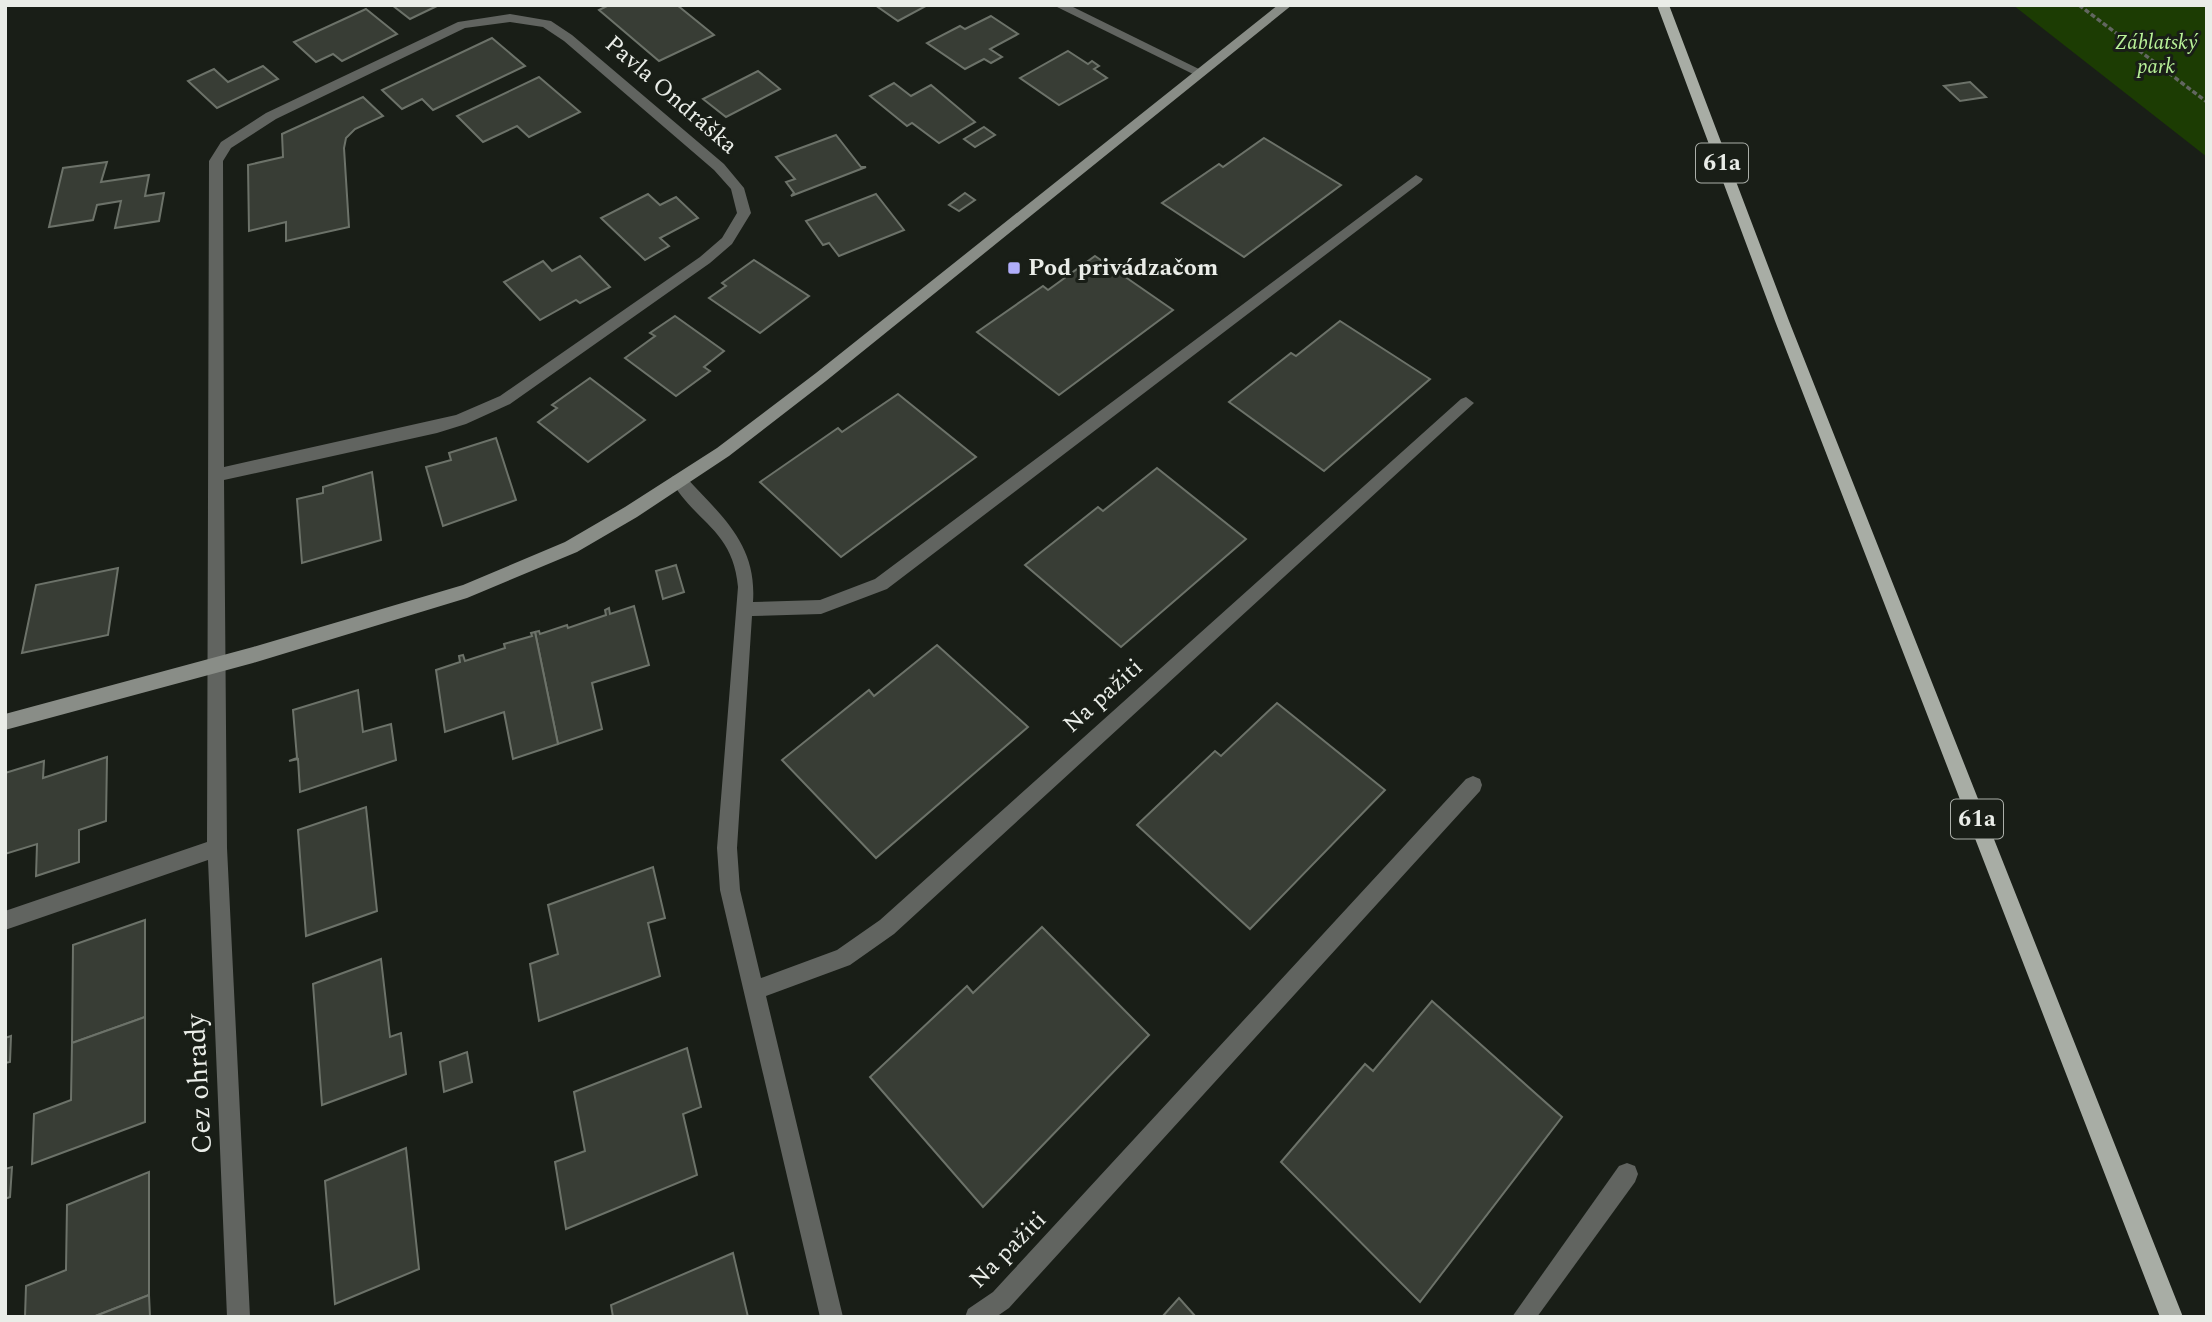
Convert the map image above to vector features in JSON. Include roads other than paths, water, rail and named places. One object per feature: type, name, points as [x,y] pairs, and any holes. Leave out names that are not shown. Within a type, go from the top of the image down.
[{"type":"main road","name":"61a","points":[[1662,5],[1782,321],[2172,1317]]},
{"type":"street","points":[[5,722],[217,665],[467,591],[571,547],[723,452],[821,377],[1286,5]]},
{"type":"street","points":[[1066,7],[1201,73]]},
{"type":"street","name":"Pavla Ondráška","points":[[217,665],[216,161],[226,145],[271,116],[463,25],[510,18],[547,24],[568,37],[719,167],[737,188],[744,214],[727,241],[705,260],[505,400],[461,420],[437,427],[218,475]]},
{"type":"street","points":[[744,608],[821,607],[881,584],[1416,179]]},
{"type":"street","name":"Na pažiti","points":[[753,991],[843,958],[883,930],[1466,403]]},
{"type":"street","points":[[679,480],[721,527],[737,548],[744,565],[744,608],[727,848],[733,910],[832,1317]]},
{"type":"street","name":"Cez ohrady","points":[[217,665],[217,848],[239,1317]]},
{"type":"street","name":"Na pažiti","points":[[976,1317],[1001,1300],[1474,785]]},
{"type":"street","points":[[5,921],[217,848]]},
{"type":"street","points":[[1523,1317],[1627,1174]]},
{"type":"place","name":"Pod privádzačom","points":[[1014,268]]},
{"type":"park label","name":"Záblatský park","points":[[2156,55]]}]
